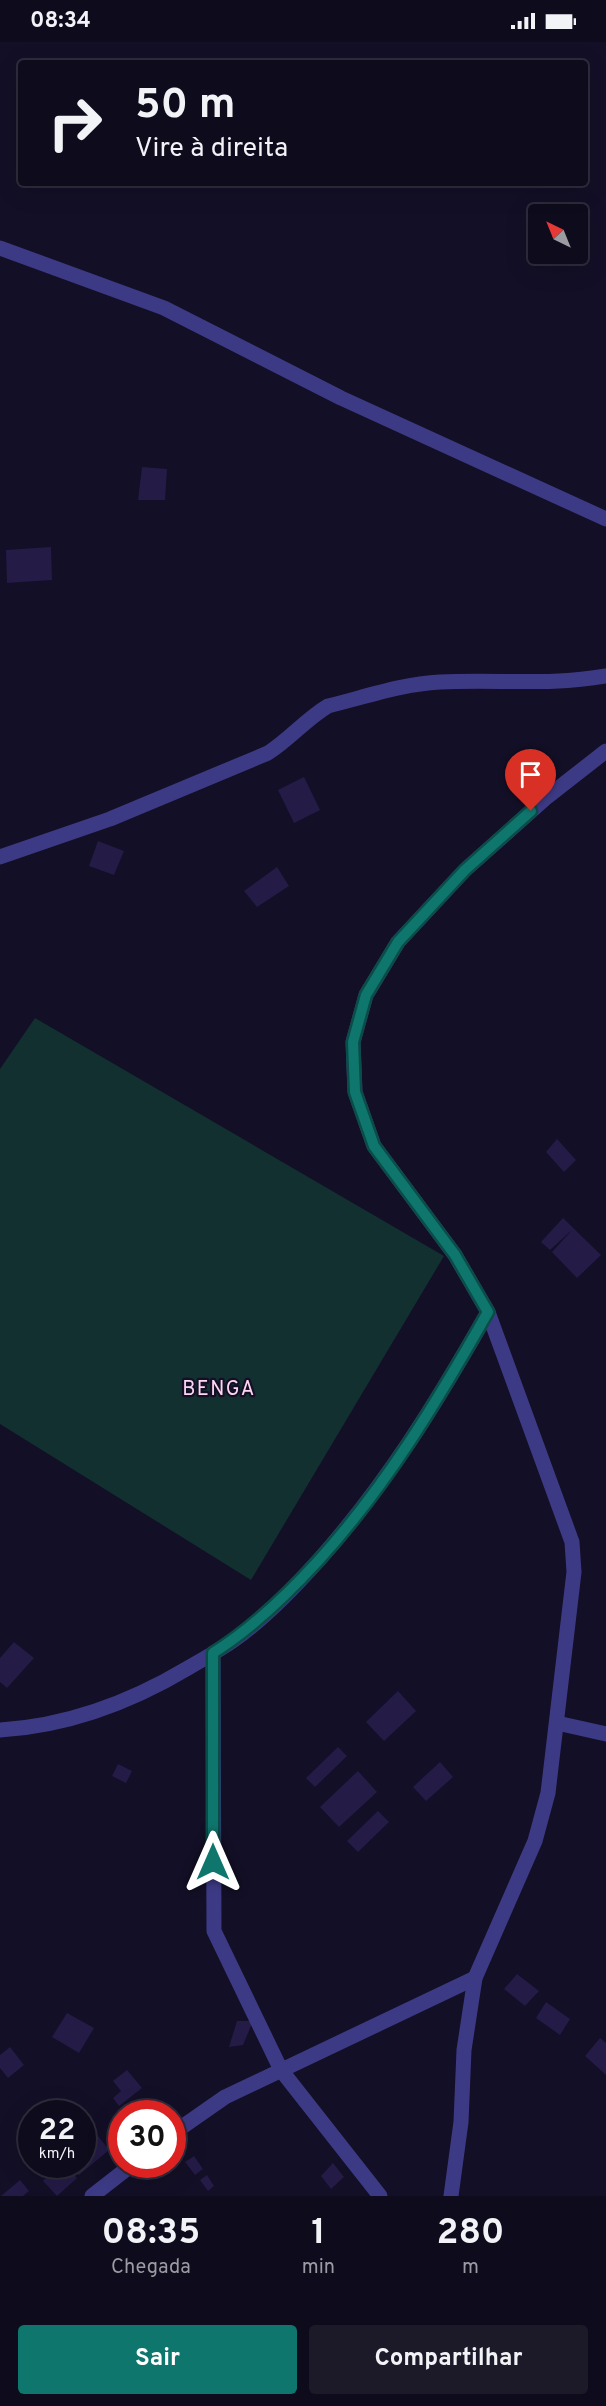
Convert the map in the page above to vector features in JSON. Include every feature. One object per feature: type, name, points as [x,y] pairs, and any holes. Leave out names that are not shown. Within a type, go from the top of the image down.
[{"type":"street","points":[[0,248],[164,308],[341,398],[606,519]]},
{"type":"street","points":[[0,857],[110,819],[268,753],[287,741],[316,713],[328,706],[416,684],[541,683],[606,676]]},
{"type":"street","points":[[451,2196],[461,2122],[464,2050],[475,1978],[535,1842],[543,1818],[557,1723],[574,1572],[572,1542],[488,1312],[455,1255],[374,1146],[355,1092],[353,1042],[366,995],[398,942],[465,870],[547,797],[606,751]]},
{"type":"street","points":[[0,1730],[62,1720],[118,1704],[169,1679],[235,1640],[288,1594],[351,1524],[394,1468],[447,1385],[488,1312]]},
{"type":"street","points":[[213,1653],[214,1931],[281,2070],[380,2196]]},
{"type":"street","points":[[557,1723],[606,1734]]},
{"type":"street","points":[[186,2124],[225,2097],[475,1978]]},
{"type":"street","points":[[92,2196],[115,2178]]},
{"type":"green space","points":[[35,1018],[444,1256],[251,1580],[0,1424],[0,1069]]},
{"type":"building","points":[[142,467],[167,469],[165,500],[138,500]]},
{"type":"building","points":[[51,547],[52,580],[7,583],[6,550]]},
{"type":"building","points":[[304,777],[320,810],[294,823],[278,790]]},
{"type":"building","points":[[98,841],[124,851],[114,875],[89,866]]},
{"type":"building","points":[[277,867],[289,886],[257,907],[244,891]]},
{"type":"building","points":[[557,1139],[576,1160],[564,1172],[546,1152]]},
{"type":"building","points":[[563,1218],[601,1255],[577,1278],[552,1252],[572,1230],[550,1250],[541,1242]]},
{"type":"building","points":[[14,1642],[34,1658],[7,1688],[0,1682],[0,1658]]},
{"type":"building","points":[[398,1691],[416,1711],[384,1741],[366,1722]]},
{"type":"building","points":[[338,1747],[347,1756],[315,1787],[306,1778]]},
{"type":"building","points":[[440,1762],[453,1777],[426,1801],[413,1787]]},
{"type":"building","points":[[118,1764],[132,1771],[126,1783],[112,1776]]},
{"type":"building","points":[[358,1771],[377,1792],[339,1827],[320,1807]]},
{"type":"building","points":[[378,1811],[389,1822],[358,1852],[347,1841]]},
{"type":"building","points":[[517,1974],[539,1991],[525,2006],[504,1989]]},
{"type":"building","points":[[546,2002],[570,2019],[560,2035],[536,2018]]},
{"type":"building","points":[[67,2013],[94,2028],[79,2053],[52,2037]]},
{"type":"building","points":[[237,2021],[253,2021],[243,2045],[229,2047]]},
{"type":"building","points":[[600,2038],[606,2043],[606,2075],[585,2056]]},
{"type":"building","points":[[10,2047],[24,2065],[8,2078],[0,2068],[0,2055]]},
{"type":"building","points":[[127,2070],[142,2088],[127,2100],[114,2100],[113,2098],[121,2091],[113,2081]]},
{"type":"building","points":[[96,2136],[108,2149],[96,2161]]},
{"type":"building","points":[[194,2156],[203,2169],[195,2175],[186,2161]]},
{"type":"building","points":[[333,2163],[344,2177],[331,2189],[321,2176]]},
{"type":"building","points":[[207,2175],[214,2186],[208,2191],[200,2180]]},
{"type":"building","points":[[46,2178],[77,2178],[57,2196],[43,2181]]},
{"type":"building","points":[[20,2180],[29,2191],[23,2196],[1,2196]]},
{"type":"district","name":"BENGA","points":[[219,1388]]},
{"type":"route","points":[[213,1862],[213,1653],[235,1640],[288,1594],[351,1524],[394,1468],[447,1385],[488,1312],[455,1255],[374,1146],[355,1092],[353,1042],[366,995],[398,942],[465,870],[531,811]]}]
